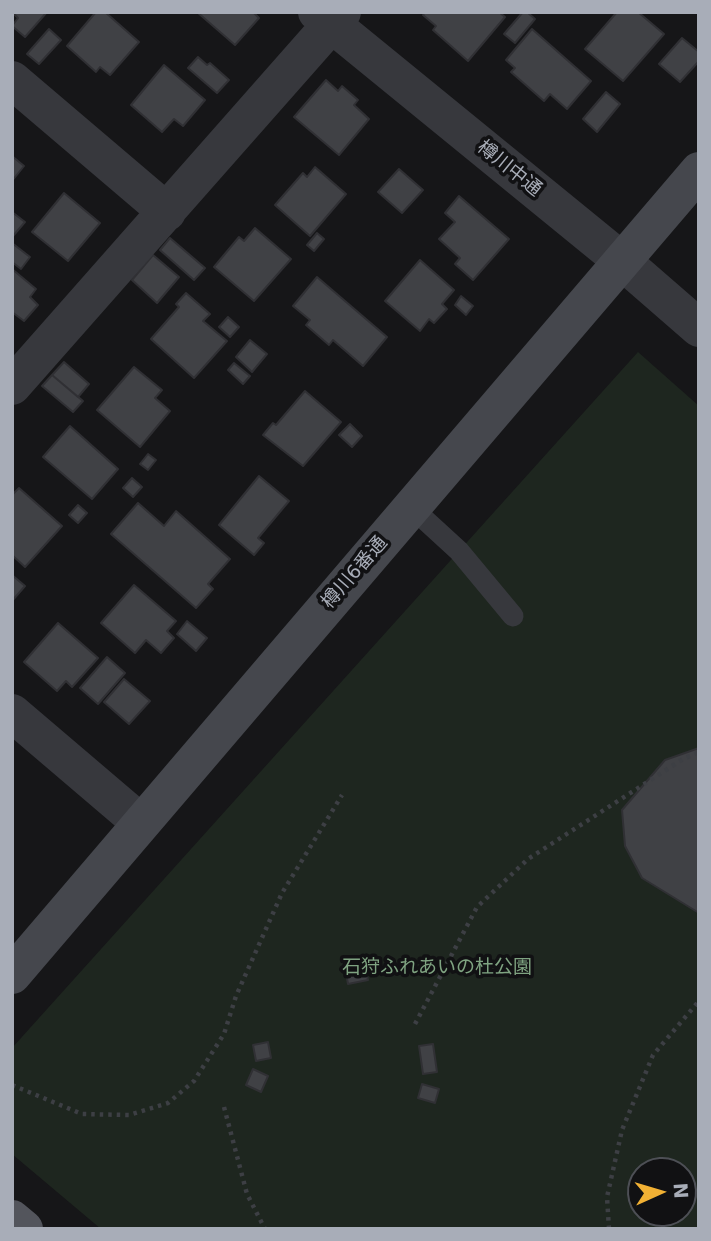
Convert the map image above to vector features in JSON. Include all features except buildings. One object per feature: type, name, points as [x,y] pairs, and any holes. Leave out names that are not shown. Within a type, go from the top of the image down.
[{"type":"main road","points":[[12,1219],[24,1229]]},
{"type":"street","points":[[13,385],[167,212],[330,16]]},
{"type":"street","name":"樽川中通","points":[[330,16],[699,328]]},
{"type":"street","points":[[12,80],[167,212]]},
{"type":"street","name":"樽川6番通","points":[[12,975],[699,171]]},
{"type":"street","points":[[12,713],[141,823]]},
{"type":"lane","points":[[411,507],[459,551],[513,616]]},
{"type":"path","points":[[415,1024],[477,907],[528,859],[672,766],[699,752]]},
{"type":"path","points":[[12,1085],[82,1114],[129,1115],[168,1102],[194,1082],[224,1034],[236,996],[282,893],[342,795]]},
{"type":"path","points":[[609,1229],[607,1197],[622,1130],[653,1055],[699,1001]]},
{"type":"path","points":[[224,1107],[247,1194],[265,1229]]},
{"type":"green space","name":"石狩ふれあいの杜公園","points":[[638,352],[699,406],[699,1229],[101,1229],[12,1154],[12,1048]]}]
